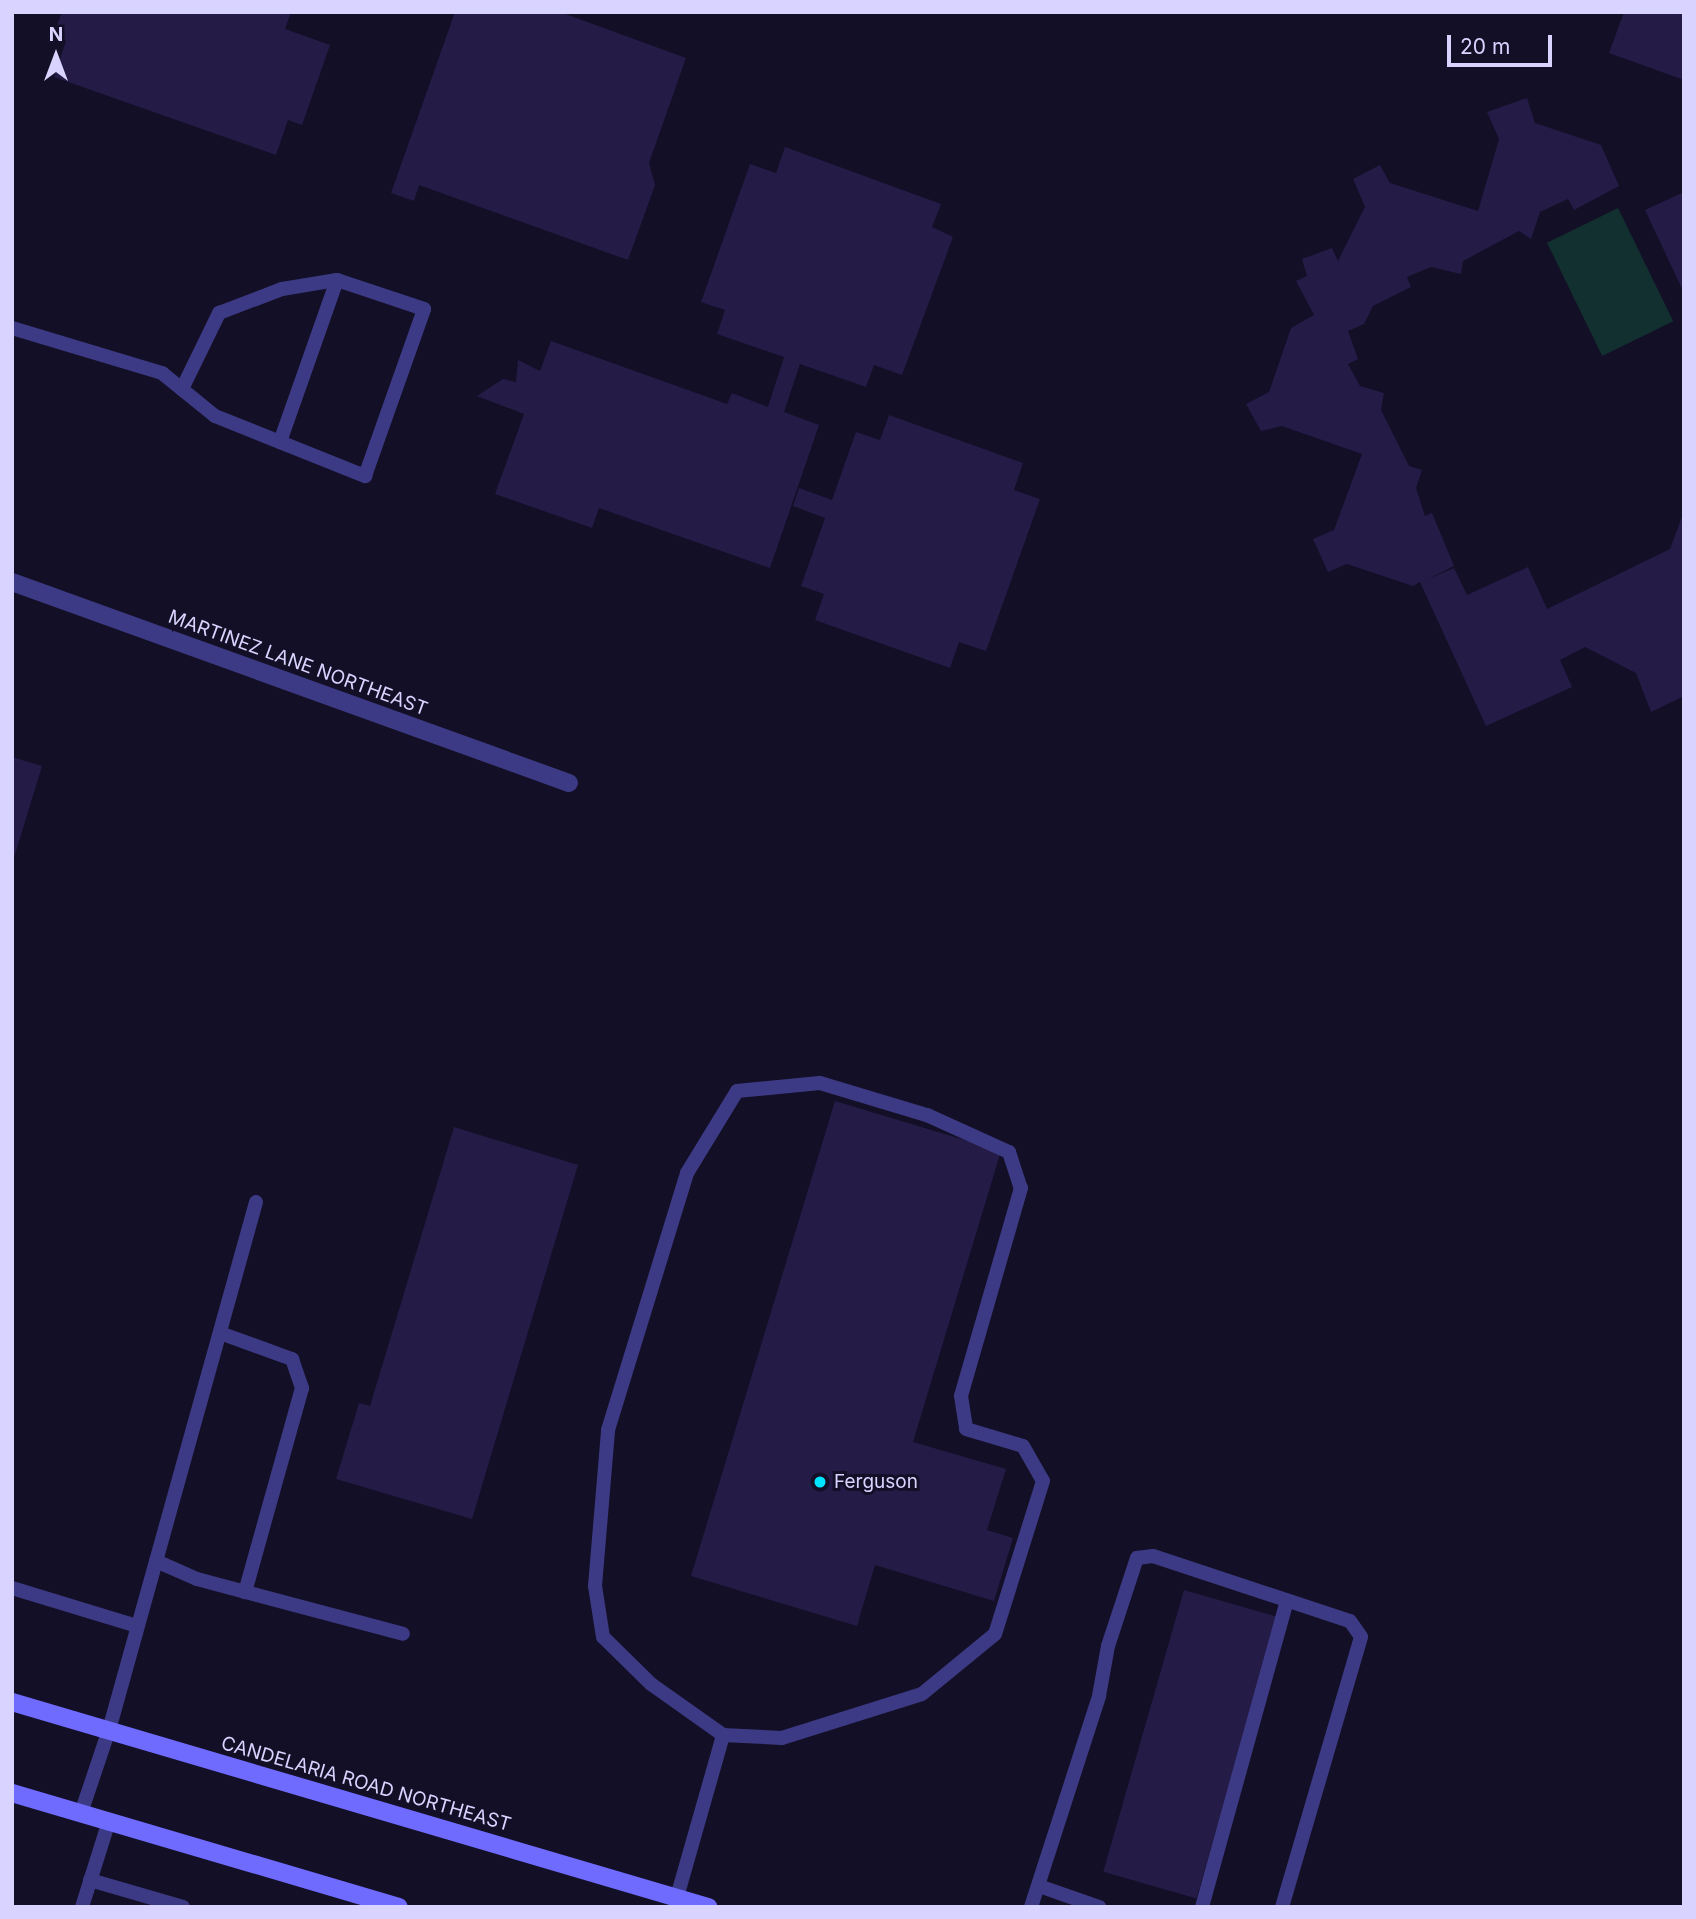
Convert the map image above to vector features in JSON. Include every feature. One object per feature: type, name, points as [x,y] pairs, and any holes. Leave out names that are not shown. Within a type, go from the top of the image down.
[{"type":"main road","name":"CANDELARIA ROAD NORTHEAST","points":[[12,1702],[708,1907]]},
{"type":"main road","points":[[12,1793],[399,1907]]},
{"type":"street","name":"MARTINEZ LANE NORTHEAST","points":[[12,582],[569,783]]},
{"type":"lane","points":[[280,442],[337,280]]},
{"type":"lane","points":[[12,328],[162,373],[215,416],[365,476],[424,309],[337,280],[282,289],[219,313],[182,389]]},
{"type":"lane","points":[[820,1083],[927,1115],[1009,1152],[1021,1188],[961,1396],[966,1429],[1023,1446],[1043,1481],[995,1634],[922,1694],[782,1738],[723,1735],[651,1684],[603,1637],[595,1586],[608,1430],[687,1173],[729,1103],[737,1091],[820,1083]]},
{"type":"lane","points":[[81,1813],[108,1730],[256,1202]]},
{"type":"lane","points":[[220,1333],[292,1359],[303,1388],[245,1592]]},
{"type":"lane","points":[[1031,1907],[1099,1696],[1108,1646],[1137,1558],[1153,1556],[1350,1622],[1361,1637],[1282,1907]]},
{"type":"lane","points":[[156,1561],[197,1579],[402,1634]]},
{"type":"lane","points":[[12,1588],[137,1626]]},
{"type":"lane","points":[[1202,1907],[1287,1601]]},
{"type":"lane","points":[[677,1898],[723,1735]]},
{"type":"lane","points":[[82,1907],[109,1821]]},
{"type":"lane","points":[[90,1880],[183,1907]]},
{"type":"lane","points":[[1039,1886],[1099,1907]]},
{"type":"green space","points":[[1618,208],[1673,321],[1602,356],[1547,243]]},
{"type":"building","points":[[62,12],[291,12],[285,29],[330,45],[302,125],[288,120],[276,155],[54,77],[66,41],[53,36]]},
{"type":"building","points":[[455,12],[560,12],[686,58],[649,163],[655,185],[628,260],[419,185],[414,201],[391,193]]},
{"type":"building","points":[[1624,12],[1684,12],[1684,80],[1609,53]]},
{"type":"building","points":[[1527,98],[1535,123],[1601,145],[1619,186],[1574,210],[1568,199],[1540,212],[1531,239],[1519,231],[1463,261],[1461,274],[1431,267],[1407,277],[1411,287],[1373,306],[1364,324],[1348,331],[1358,359],[1348,364],[1360,386],[1384,393],[1381,410],[1409,466],[1422,470],[1416,488],[1425,516],[1432,513],[1454,566],[1428,579],[1454,568],[1467,595],[1528,567],[1547,609],[1670,549],[1684,511],[1684,696],[1651,712],[1636,673],[1585,647],[1560,660],[1572,687],[1486,726],[1420,582],[1413,586],[1347,564],[1328,572],[1313,539],[1334,530],[1362,454],[1282,426],[1261,431],[1246,404],[1269,392],[1291,328],[1314,315],[1296,281],[1307,276],[1302,259],[1332,248],[1338,261],[1365,207],[1353,179],[1380,165],[1390,183],[1478,211],[1499,139],[1487,112]]},
{"type":"building","points":[[785,147],[941,204],[932,227],[953,237],[902,375],[874,365],[866,387],[800,364],[784,412],[819,425],[770,568],[599,508],[592,528],[495,494],[524,414],[477,396],[503,379],[516,382],[518,360],[540,371],[551,341],[727,404],[732,393],[768,407],[784,357],[717,334],[725,310],[701,302],[750,164],[776,173]]},
{"type":"building","points":[[1684,192],[1684,293],[1645,210]]},
{"type":"building","points":[[889,415],[1023,463],[1014,490],[1040,499],[986,651],[959,642],[950,668],[815,620],[824,594],[801,586],[825,518],[793,506],[799,488],[832,500],[856,432],[880,440]]},
{"type":"building","points":[[12,757],[42,766],[13,861],[12,861]]},
{"type":"building","points":[[835,1101],[1001,1151],[913,1442],[1006,1469],[987,1530],[1013,1538],[994,1601],[875,1565],[857,1626],[691,1576]]},
{"type":"building","points":[[454,1127],[578,1165],[472,1519],[336,1479],[359,1403],[370,1406]]},
{"type":"building","points":[[1184,1590],[1277,1617],[1196,1898],[1103,1872]]},
{"type":"place","name":"Ferguson","points":[[820,1482]]}]
